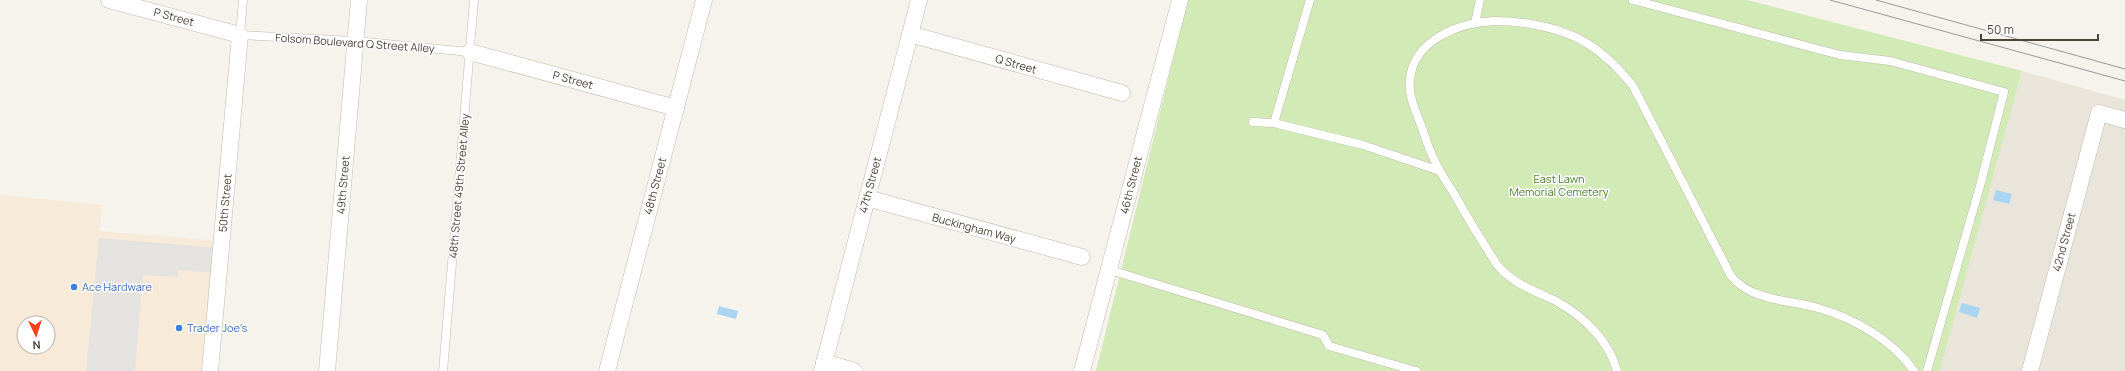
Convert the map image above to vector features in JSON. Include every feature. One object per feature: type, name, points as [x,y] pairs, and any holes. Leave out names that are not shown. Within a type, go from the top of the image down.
[{"type":"street","name":"P Street","points":[[109,0],[153,6],[240,35]]},
{"type":"street","name":"49th Street","points":[[327,371],[359,0]]},
{"type":"street","name":"48th Street","points":[[607,371],[704,0]]},
{"type":"street","name":"47th Street","points":[[823,367],[919,0]]},
{"type":"street","name":"46th Street","points":[[1082,371],[1110,270],[1151,102],[1180,0]]},
{"type":"street","name":"Q Street","points":[[910,34],[1122,93]]},
{"type":"street","name":"50th Street","points":[[210,371],[240,35]]},
{"type":"street","name":"P Street","points":[[470,52],[676,108]]},
{"type":"street","name":"42nd Street","points":[[2030,371],[2099,113],[2125,120]]},
{"type":"street","name":"Buckingham Way","points":[[867,198],[1082,257]]},
{"type":"street","points":[[823,367],[854,371]]},
{"type":"lane","points":[[240,35],[243,0]]},
{"type":"lane","name":"48th Street 49th Street Alley","points":[[443,371],[474,0]]},
{"type":"lane","points":[[1274,123],[1310,0]]},
{"type":"lane","points":[[1475,23],[1480,0]]},
{"type":"lane","points":[[1634,0],[1840,55],[1890,61],[2004,92],[1980,186],[1927,371]]},
{"type":"lane","points":[[1617,371],[1603,342],[1582,318],[1556,301],[1514,280],[1502,270],[1432,157],[1409,89],[1410,78],[1417,58],[1433,40],[1446,33],[1475,23],[1496,21],[1514,22],[1555,30],[1573,36],[1610,61],[1633,86],[1731,276],[1738,284],[1756,295],[1817,308],[1845,317],[1882,341],[1901,356],[1914,371]]},
{"type":"lane","name":"Folsom Boulevard Q Street Alley","points":[[240,35],[355,41],[470,52]]},
{"type":"lane","points":[[1253,122],[1274,123],[1363,145],[1440,171]]},
{"type":"lane","points":[[1110,270],[1323,335],[1329,346],[1416,371]]},
{"type":"shaded area","points":[[2022,71],[2125,100],[2125,371],[1940,371]]},
{"type":"shaded area","points":[[0,195],[102,205],[100,231],[219,241],[209,371],[0,371]]},
{"type":"shaded area","points":[[99,238],[218,248],[215,273],[178,270],[178,277],[143,275],[135,371],[86,371]]},
{"type":"green space","name":"East Lawn Memorial Cemetery","points":[[1184,0],[1747,0],[2022,71],[1940,371],[1096,371],[1173,60]]},
{"type":"water","points":[[1996,190],[2012,194],[2009,204],[1993,200]]},
{"type":"water","points":[[1962,303],[1980,308],[1977,318],[1959,312]]},
{"type":"water","points":[[719,306],[738,311],[736,319],[717,314]]},
{"type":"tram line","points":[[1830,0],[2125,81]]},
{"type":"tram line","points":[[1876,0],[2125,69]]},
{"type":"place","name":"Ace Hardware","points":[[74,287]]},
{"type":"place","name":"Trader Joe's","points":[[179,328]]}]
